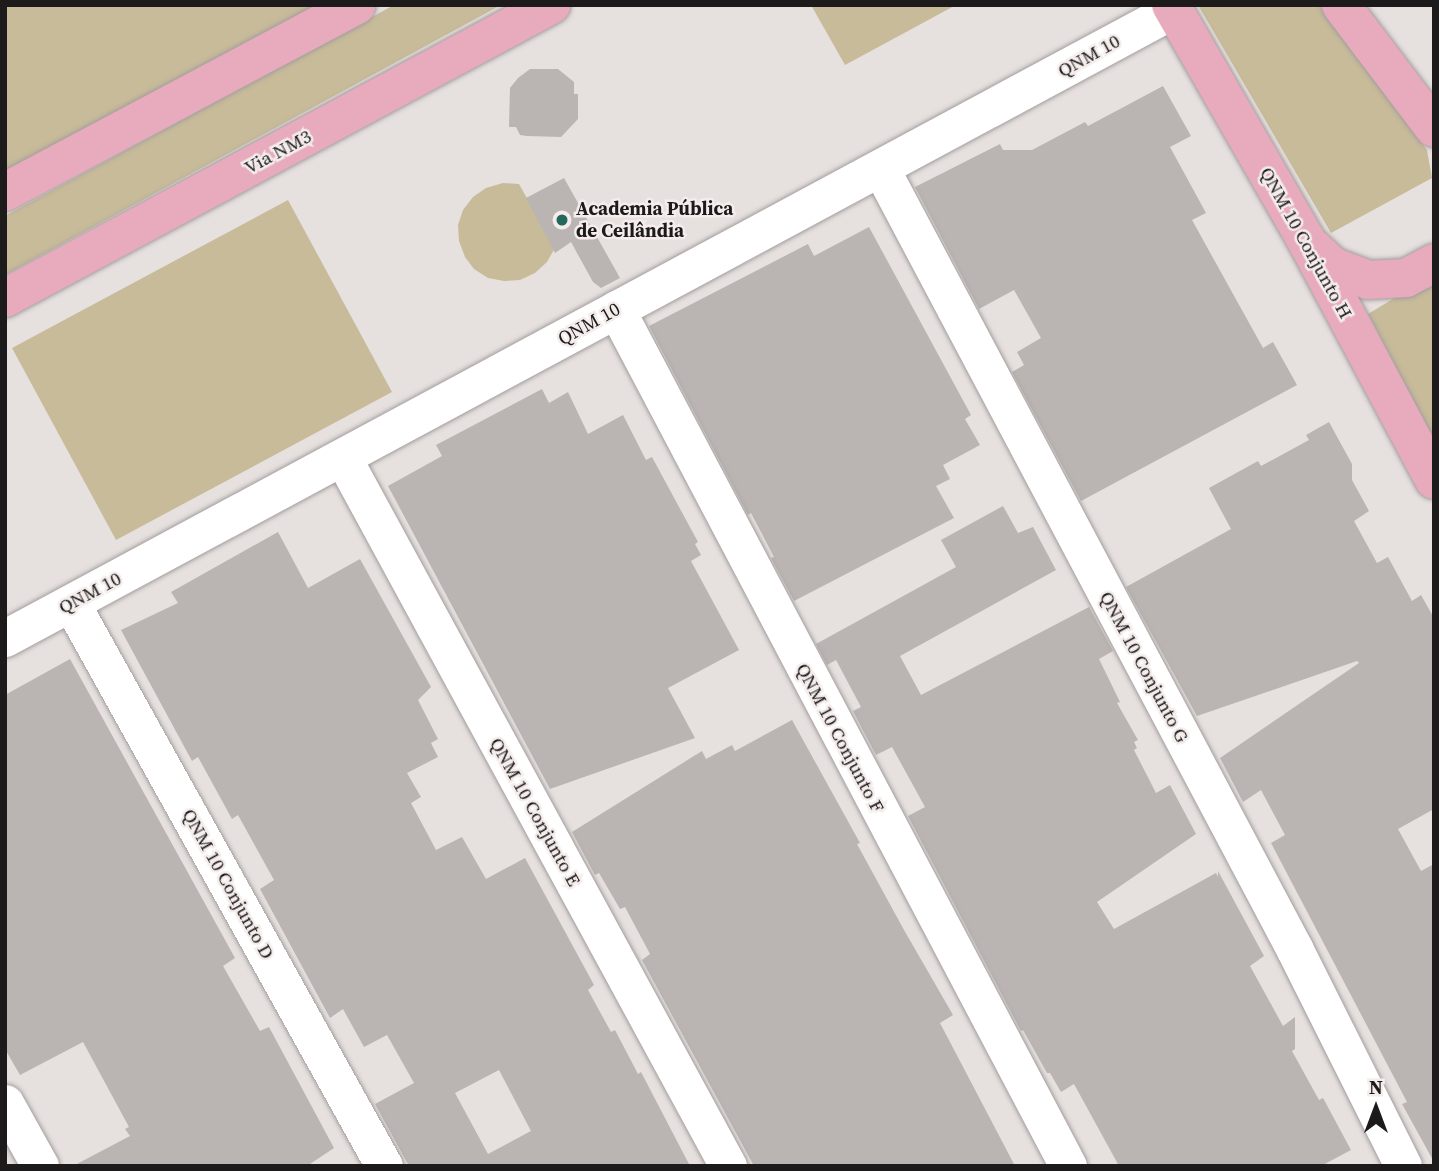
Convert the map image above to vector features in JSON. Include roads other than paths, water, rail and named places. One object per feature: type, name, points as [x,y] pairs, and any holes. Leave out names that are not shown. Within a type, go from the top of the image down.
[{"type":"main road","points":[[5,192],[356,5]]},
{"type":"main road","name":"Via NM3","points":[[5,298],[551,5]]},
{"type":"main road","points":[[1341,5],[1434,128]]},
{"type":"main road","name":"QNM 10 Conjunto H","points":[[1172,7],[1306,238],[1434,480]]},
{"type":"main road","points":[[1306,238],[1332,266],[1368,280],[1406,278],[1434,263]]},
{"type":"street","name":"QNM 10","points":[[5,638],[881,169],[1172,7]]},
{"type":"street","name":"QNM 10 Conjunto G","points":[[881,169],[1294,950],[1403,1166]]},
{"type":"street","name":"QNM 10 Conjunto F","points":[[616,309],[1068,1166]]},
{"type":"street","name":"QNM 10 Conjunto E","points":[[343,458],[728,1166]]},
{"type":"street","name":"QNM 10 Conjunto D","points":[[71,603],[384,1166]]},
{"type":"street","points":[[5,1103],[40,1166]]},
{"type":"place","name":"Academia Pública de Ceilândia","points":[[562,220]]}]
